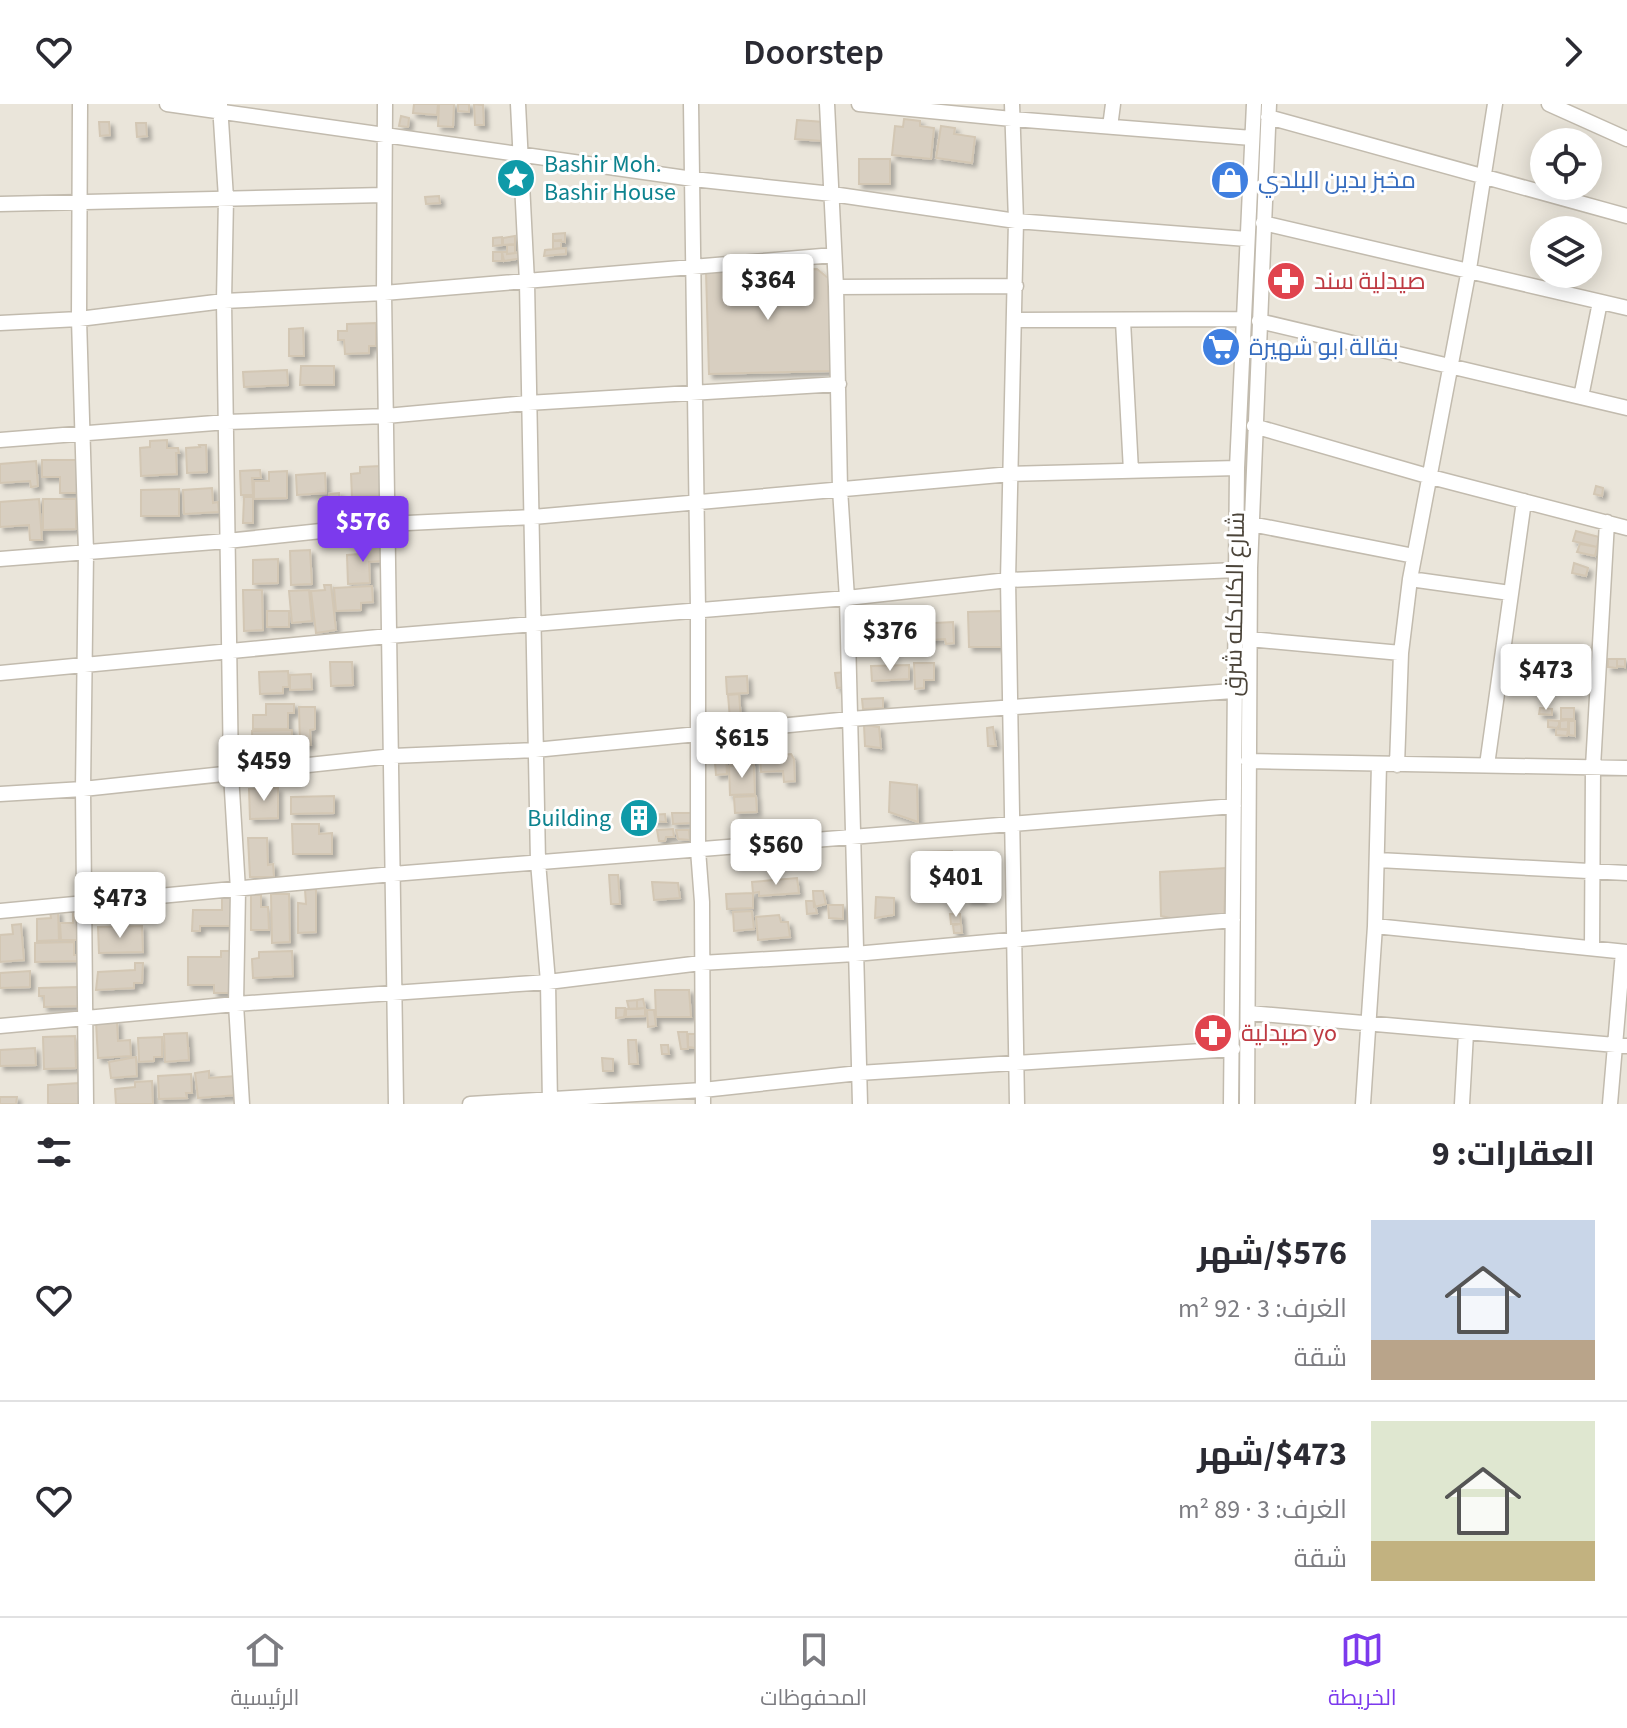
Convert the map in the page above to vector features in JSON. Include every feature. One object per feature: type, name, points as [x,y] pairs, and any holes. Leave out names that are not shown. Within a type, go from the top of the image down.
[{"type":"street","points":[[80,104],[79,319],[86,552],[83,667],[83,1020],[86,1104]]},
{"type":"street","points":[[167,104],[220,108],[519,155],[832,194],[1016,221],[1247,239]]},
{"type":"street","points":[[385,104],[384,293],[396,1104]]},
{"type":"street","points":[[518,104],[527,282],[538,862],[548,982],[550,1101]]},
{"type":"street","points":[[691,104],[703,1097]]},
{"type":"street","points":[[827,104],[836,287],[840,489],[847,598],[860,1104]]},
{"type":"street","points":[[859,104],[1012,112],[1110,127],[1252,138]]},
{"type":"street","points":[[1110,127],[1113,104]]},
{"type":"street","name":"شارع الكلاكله شرق","points":[[1247,1104],[1249,639],[1254,426],[1247,239],[1254,104]]},
{"type":"street","points":[[1397,765],[1401,653],[1410,579],[1469,269],[1495,104]]},
{"type":"street","points":[[1549,104],[1627,139]]},
{"type":"street","points":[[220,108],[226,198],[224,301],[231,774],[238,890],[236,1004],[242,1104]]},
{"type":"street","points":[[1268,111],[1627,216]]},
{"type":"street","name":"شارع الكلاكله شرق","points":[[1231,1104],[1237,468],[1263,223],[1268,111]]},
{"type":"street","points":[[1012,112],[1016,286],[1008,580],[1017,1104]]},
{"type":"street","points":[[0,204],[384,195]]},
{"type":"street","points":[[1263,223],[1627,307]]},
{"type":"street","points":[[0,323],[79,319],[224,301],[384,293],[834,255]]},
{"type":"street","points":[[836,287],[1016,286]]},
{"type":"street","points":[[1581,397],[1600,302]]},
{"type":"street","points":[[1015,320],[1251,320],[1627,408]]},
{"type":"street","points":[[1123,321],[1131,471]]},
{"type":"street","points":[[0,440],[227,422],[386,416],[528,403],[839,384]]},
{"type":"street","points":[[1254,426],[1431,477],[1627,528]]},
{"type":"street","points":[[0,559],[227,541],[387,524],[533,517],[1011,474],[1237,468]]},
{"type":"street","points":[[1487,765],[1524,501]]},
{"type":"street","points":[[1592,948],[1593,767],[1607,522]]},
{"type":"street","points":[[1251,524],[1414,556]]},
{"type":"street","points":[[0,673],[389,636],[847,598],[1008,580],[1236,570]]},
{"type":"street","points":[[1410,579],[1510,593]]},
{"type":"street","points":[[1249,639],[1401,653]]},
{"type":"street","points":[[0,794],[83,789],[393,756],[535,750],[850,719],[1233,691]]},
{"type":"street","points":[[1248,761],[1627,768]]},
{"type":"street","points":[[1363,1104],[1375,926],[1379,764]]},
{"type":"street","points":[[0,911],[393,874],[1234,806]]},
{"type":"street","points":[[1378,860],[1627,873]]},
{"type":"street","points":[[0,1026],[394,991],[548,982],[701,963],[855,954],[1233,920]]},
{"type":"street","points":[[1375,926],[1625,952],[1622,1046],[1610,1104]]},
{"type":"street","points":[[1249,1013],[1622,1046]]},
{"type":"street","points":[[1462,1104],[1466,1033]]},
{"type":"street","points":[[470,1104],[703,1097],[859,1073],[1233,1049]]},
{"type":"shaded area","points":[[0,104],[1627,104],[1627,1104],[0,1104]]},
{"type":"building","points":[[414,104],[438,104],[437,115],[413,113]]},
{"type":"building","points":[[439,104],[454,104],[453,127],[438,126]]},
{"type":"building","points":[[458,104],[469,104],[469,112],[458,111]]},
{"type":"building","points":[[474,104],[483,105],[484,125],[475,125]]},
{"type":"building","points":[[401,116],[409,118],[408,127],[399,126]]},
{"type":"building","points":[[904,119],[920,121],[920,126],[934,128],[931,159],[892,155],[895,126],[903,127]]},
{"type":"building","points":[[797,120],[824,122],[823,141],[795,139]]},
{"type":"building","points":[[99,122],[109,122],[110,135],[100,136]]},
{"type":"building","points":[[136,123],[146,123],[147,136],[137,137]]},
{"type":"building","points":[[941,126],[955,128],[954,134],[975,137],[972,163],[936,158]]},
{"type":"building","points":[[859,159],[890,159],[890,184],[859,184]]},
{"type":"building","points":[[439,196],[440,203],[426,204],[425,197]]},
{"type":"building","points":[[565,233],[565,242],[553,240],[553,234]]},
{"type":"building","points":[[515,236],[515,244],[503,245],[503,238]]},
{"type":"building","points":[[502,237],[502,245],[493,246],[493,238]]},
{"type":"building","points":[[561,240],[561,248],[553,249],[553,241]]},
{"type":"building","points":[[507,245],[515,245],[515,253],[507,254]]},
{"type":"building","points":[[566,248],[566,254],[544,256],[545,250]]},
{"type":"building","points":[[493,252],[502,252],[502,261],[493,261]]},
{"type":"building","points":[[502,252],[523,252],[523,258],[504,261]]},
{"type":"building","points":[[817,269],[828,278],[831,371],[709,374],[706,272]]},
{"type":"building","points":[[376,323],[376,346],[369,346],[369,353],[345,354],[344,340],[338,340],[338,331],[347,331],[347,324]]},
{"type":"building","points":[[303,328],[304,356],[289,356],[289,329]]},
{"type":"building","points":[[301,366],[334,366],[334,385],[300,385]]},
{"type":"building","points":[[287,370],[288,385],[244,387],[243,372]]},
{"type":"building","points":[[167,440],[167,448],[178,448],[177,474],[141,476],[140,448],[150,447],[150,441]]},
{"type":"building","points":[[206,445],[207,472],[187,473],[186,448]]},
{"type":"building","points":[[42,460],[79,460],[79,493],[60,493],[60,477],[42,477]]},
{"type":"building","points":[[36,461],[38,486],[31,487],[30,481],[0,483],[0,464]]},
{"type":"building","points":[[381,466],[382,496],[352,497],[351,474],[360,473],[360,467]]},
{"type":"building","points":[[260,470],[261,478],[252,478],[253,495],[241,495],[240,471]]},
{"type":"building","points":[[287,471],[287,498],[254,499],[254,481],[269,481],[269,472]]},
{"type":"building","points":[[325,473],[326,493],[297,495],[296,475]]},
{"type":"building","points":[[1596,486],[1603,488],[1602,496],[1594,494]]},
{"type":"building","points":[[212,488],[213,503],[218,502],[219,512],[184,514],[183,490]]},
{"type":"building","points":[[179,489],[179,516],[141,516],[141,490]]},
{"type":"building","points":[[339,493],[340,508],[348,507],[349,515],[331,516],[329,494]]},
{"type":"building","points":[[244,497],[253,497],[253,523],[243,523]]},
{"type":"building","points":[[39,499],[42,540],[30,540],[29,525],[0,527],[0,502]]},
{"type":"building","points":[[43,499],[76,499],[76,529],[43,530]]},
{"type":"building","points":[[1576,531],[1599,537],[1597,547],[1573,541]]},
{"type":"building","points":[[1580,544],[1597,547],[1595,556],[1577,552]]},
{"type":"building","points":[[383,546],[383,561],[369,562],[370,583],[348,584],[347,555],[360,554],[360,547]]},
{"type":"building","points":[[310,550],[312,584],[291,585],[290,551]]},
{"type":"building","points":[[278,559],[278,583],[253,584],[253,560]]},
{"type":"building","points":[[1574,563],[1588,568],[1586,576],[1572,573]]},
{"type":"building","points":[[324,585],[331,585],[336,630],[316,633],[311,591],[325,590]]},
{"type":"building","points":[[372,586],[373,602],[361,603],[361,610],[336,611],[334,588]]},
{"type":"building","points":[[243,590],[262,590],[263,630],[244,631]]},
{"type":"building","points":[[309,590],[312,621],[292,623],[289,591]]},
{"type":"building","points":[[267,611],[289,611],[289,627],[267,627]]},
{"type":"building","points":[[1001,611],[1002,647],[969,647],[968,612]]},
{"type":"building","points":[[908,622],[909,638],[871,640],[871,624]]},
{"type":"building","points":[[953,622],[954,643],[946,644],[945,639],[916,641],[915,624]]},
{"type":"building","points":[[1608,659],[1617,659],[1617,668],[1608,667]]},
{"type":"building","points":[[1617,659],[1625,659],[1625,667],[1617,666]]},
{"type":"building","points":[[330,662],[352,662],[353,685],[331,686]]},
{"type":"building","points":[[914,663],[934,663],[934,680],[924,680],[924,688],[915,689]]},
{"type":"building","points":[[909,665],[909,679],[872,681],[871,666]]},
{"type":"building","points":[[288,671],[289,687],[283,687],[283,693],[260,694],[259,672]]},
{"type":"building","points":[[848,672],[848,687],[837,688],[835,673]]},
{"type":"building","points":[[311,674],[312,689],[290,690],[290,675]]},
{"type":"building","points":[[747,676],[748,693],[727,694],[726,677]]},
{"type":"building","points":[[739,694],[741,719],[730,719],[728,695]]},
{"type":"building","points":[[883,698],[883,708],[863,709],[862,699]]},
{"type":"building","points":[[266,704],[294,704],[294,713],[288,713],[288,729],[253,729],[253,715],[266,715]]},
{"type":"building","points":[[299,707],[315,707],[315,729],[310,730],[311,745],[300,745]]},
{"type":"building","points":[[1540,708],[1552,709],[1552,715],[1539,714]]},
{"type":"building","points":[[1561,708],[1574,708],[1574,719],[1561,719]]},
{"type":"building","points":[[1548,720],[1559,721],[1559,725],[1557,728],[1548,727]]},
{"type":"building","points":[[1568,720],[1568,729],[1560,729],[1560,721]]},
{"type":"building","points":[[1569,721],[1575,721],[1575,736],[1569,735]]},
{"type":"building","points":[[864,725],[879,727],[881,748],[865,746]]},
{"type":"building","points":[[993,727],[996,746],[988,746],[987,728]]},
{"type":"building","points":[[1556,729],[1568,730],[1567,736],[1556,735]]},
{"type":"building","points":[[292,730],[292,741],[286,742],[287,752],[253,753],[252,731]]},
{"type":"building","points":[[725,737],[727,774],[716,775],[713,738]]},
{"type":"building","points":[[730,749],[753,749],[754,765],[730,765]]},
{"type":"building","points":[[791,754],[795,781],[784,782],[783,771],[761,772],[760,757]]},
{"type":"building","points":[[754,765],[755,794],[730,795],[729,766]]},
{"type":"building","points":[[890,782],[917,785],[918,822],[889,812]]},
{"type":"building","points":[[278,788],[278,818],[250,819],[249,789]]},
{"type":"building","points":[[334,796],[334,813],[291,814],[291,797]]},
{"type":"building","points":[[756,796],[757,812],[735,813],[734,797]]},
{"type":"building","name":"Building","points":[[635,805],[644,806],[643,829],[636,829]]},
{"type":"building","points":[[672,813],[691,813],[691,823],[673,824]]},
{"type":"building","points":[[665,814],[666,822],[651,821],[651,815]]},
{"type":"building","points":[[292,824],[319,824],[319,834],[332,833],[332,854],[293,854]]},
{"type":"building","points":[[673,829],[674,837],[659,841],[657,830]]},
{"type":"building","points":[[676,830],[689,830],[690,840],[678,839]]},
{"type":"building","points":[[248,838],[267,838],[268,865],[273,864],[274,877],[250,877]]},
{"type":"building","points":[[952,851],[953,872],[922,871],[923,852]]},
{"type":"building","points":[[1226,868],[1224,919],[1185,921],[1161,916],[1160,872]]},
{"type":"building","points":[[609,875],[618,875],[620,904],[611,904]]},
{"type":"building","points":[[797,878],[799,893],[759,896],[759,892],[753,893],[752,882]]},
{"type":"building","points":[[652,882],[678,883],[680,898],[654,900]]},
{"type":"building","points":[[316,889],[316,932],[298,933],[298,903],[306,904],[305,890]]},
{"type":"building","points":[[967,889],[982,889],[982,900],[967,900]]},
{"type":"building","points":[[813,891],[823,891],[826,904],[814,907]]},
{"type":"building","points":[[753,893],[753,908],[727,909],[726,894]]},
{"type":"building","points":[[271,894],[289,894],[290,942],[272,943]]},
{"type":"building","points":[[251,895],[261,895],[261,907],[268,907],[269,930],[251,930]]},
{"type":"building","points":[[222,897],[232,897],[231,926],[200,926],[200,931],[192,931],[193,910],[222,910]]},
{"type":"building","points":[[876,897],[894,898],[894,915],[875,918]]},
{"type":"building","points":[[806,901],[814,901],[817,913],[807,914]]},
{"type":"building","points":[[828,905],[843,905],[843,919],[829,918]]},
{"type":"building","points":[[73,909],[82,909],[82,940],[61,940],[60,923],[73,923]]},
{"type":"building","points":[[50,911],[58,911],[59,940],[37,941],[37,919],[51,918]]},
{"type":"building","points":[[752,911],[754,929],[734,931],[733,912]]},
{"type":"building","points":[[950,914],[960,914],[961,924],[951,924]]},
{"type":"building","points":[[779,915],[781,922],[788,922],[790,937],[758,940],[756,917]]},
{"type":"building","points":[[21,924],[24,960],[0,962],[0,935],[13,934],[12,925]]},
{"type":"building","points":[[961,924],[962,933],[954,933],[953,925]]},
{"type":"building","points":[[142,926],[143,952],[99,953],[98,927]]},
{"type":"building","points":[[74,942],[74,955],[80,955],[80,961],[35,962],[35,943]]},
{"type":"building","points":[[221,951],[234,951],[234,993],[214,993],[214,985],[188,985],[188,957],[221,957]]},
{"type":"building","points":[[292,951],[293,976],[253,978],[252,959],[259,958],[259,952]]},
{"type":"building","points":[[135,963],[143,963],[142,983],[134,983],[134,988],[96,990],[98,972],[135,970]]},
{"type":"building","points":[[30,971],[30,987],[0,988],[0,973]]},
{"type":"building","points":[[78,987],[79,1006],[44,1007],[44,996],[39,996],[39,988]]},
{"type":"building","points":[[655,990],[689,990],[691,1017],[656,1017]]},
{"type":"building","points":[[643,999],[645,1008],[637,1009],[637,1000]]},
{"type":"building","points":[[637,1000],[637,1009],[629,1009],[627,1001]]},
{"type":"building","points":[[616,1008],[625,1008],[624,1017],[616,1018]]},
{"type":"building","points":[[645,1008],[645,1016],[626,1017],[626,1009]]},
{"type":"building","points":[[647,1010],[654,1010],[656,1026],[648,1027]]},
{"type":"building","points":[[117,1021],[118,1041],[130,1040],[131,1056],[98,1058],[96,1022]]},
{"type":"building","points":[[678,1032],[687,1032],[688,1049],[681,1049]]},
{"type":"building","points":[[187,1033],[189,1060],[165,1062],[164,1034]]},
{"type":"building","points":[[688,1034],[696,1034],[696,1048],[688,1047]]},
{"type":"building","points":[[75,1036],[76,1068],[44,1069],[43,1037]]},
{"type":"building","points":[[162,1037],[162,1057],[139,1062],[138,1038]]},
{"type":"building","points":[[628,1040],[636,1040],[638,1064],[629,1064]]},
{"type":"building","points":[[661,1045],[668,1045],[669,1054],[662,1054]]},
{"type":"building","points":[[35,1048],[36,1065],[0,1066],[0,1050]]},
{"type":"building","points":[[136,1057],[137,1076],[111,1078],[109,1062]]},
{"type":"building","points":[[602,1058],[613,1059],[613,1071],[603,1071]]},
{"type":"building","points":[[209,1071],[209,1078],[236,1076],[238,1095],[198,1098],[195,1073]]},
{"type":"building","points":[[191,1074],[192,1093],[186,1093],[187,1098],[159,1099],[158,1076]]},
{"type":"building","points":[[152,1081],[153,1104],[116,1104],[115,1089],[135,1087],[135,1082]]},
{"type":"building","points":[[79,1083],[80,1104],[48,1104],[48,1085]]},
{"type":"building","points":[[0,1097],[17,1097],[16,1104],[0,1104]]},
{"type":"place","name":"Bashir Moh. Bashir House","points":[[516,178]]},
{"type":"place","name":"مخبز بدين البلدي","points":[[1230,180]]},
{"type":"place","name":"صيدلية سند","points":[[1286,281]]},
{"type":"place","name":"بقالة ابو شهيرة","points":[[1221,347]]},
{"type":"place","name":"Building","points":[[639,818]]},
{"type":"place","name":"صيدلية yo","points":[[1213,1033]]}]
